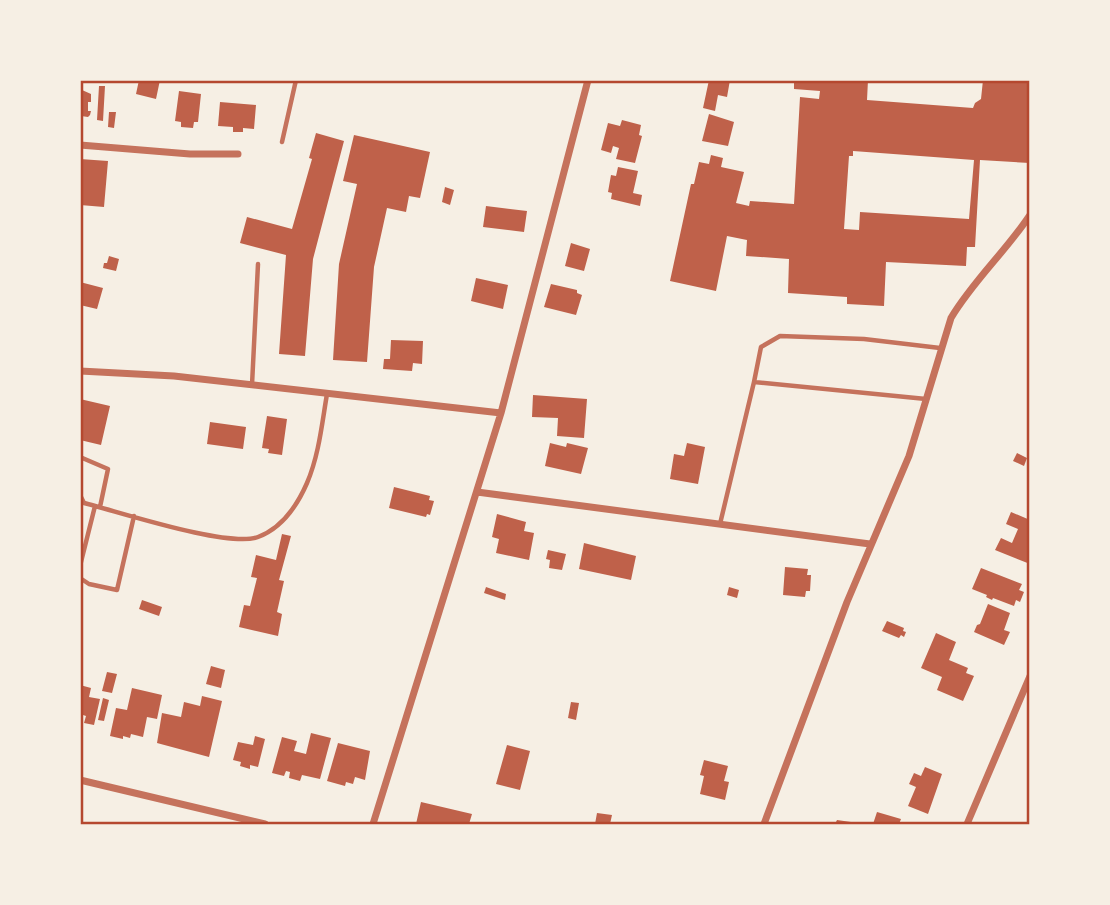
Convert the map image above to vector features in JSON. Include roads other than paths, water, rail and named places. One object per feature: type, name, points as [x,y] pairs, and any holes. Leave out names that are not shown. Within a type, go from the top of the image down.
[{"type":"street","points":[[373,824],[500,413],[588,80]]},
{"type":"street","points":[[80,145],[190,154],[238,154]]},
{"type":"street","points":[[764,824],[870,544],[909,456],[951,318],[961,301],[984,276],[1030,215]]},
{"type":"street","points":[[80,371],[131,372],[500,413]]},
{"type":"street","points":[[477,492],[870,544]]},
{"type":"street","points":[[967,824],[1030,676]]},
{"type":"street","points":[[80,780],[265,824]]},
{"type":"lane","points":[[282,142],[296,80]]},
{"type":"lane","points":[[252,386],[258,264]]},
{"type":"lane","points":[[720,524],[761,347],[780,336],[864,339],[940,348]]},
{"type":"lane","points":[[754,382],[926,399]]},
{"type":"lane","points":[[81,495],[85,503],[206,535],[247,540],[258,537],[288,516],[298,502],[308,481],[320,436],[327,394]]},
{"type":"lane","points":[[80,457],[108,470],[80,566]]},
{"type":"lane","points":[[80,578],[117,590],[134,516]]}]
